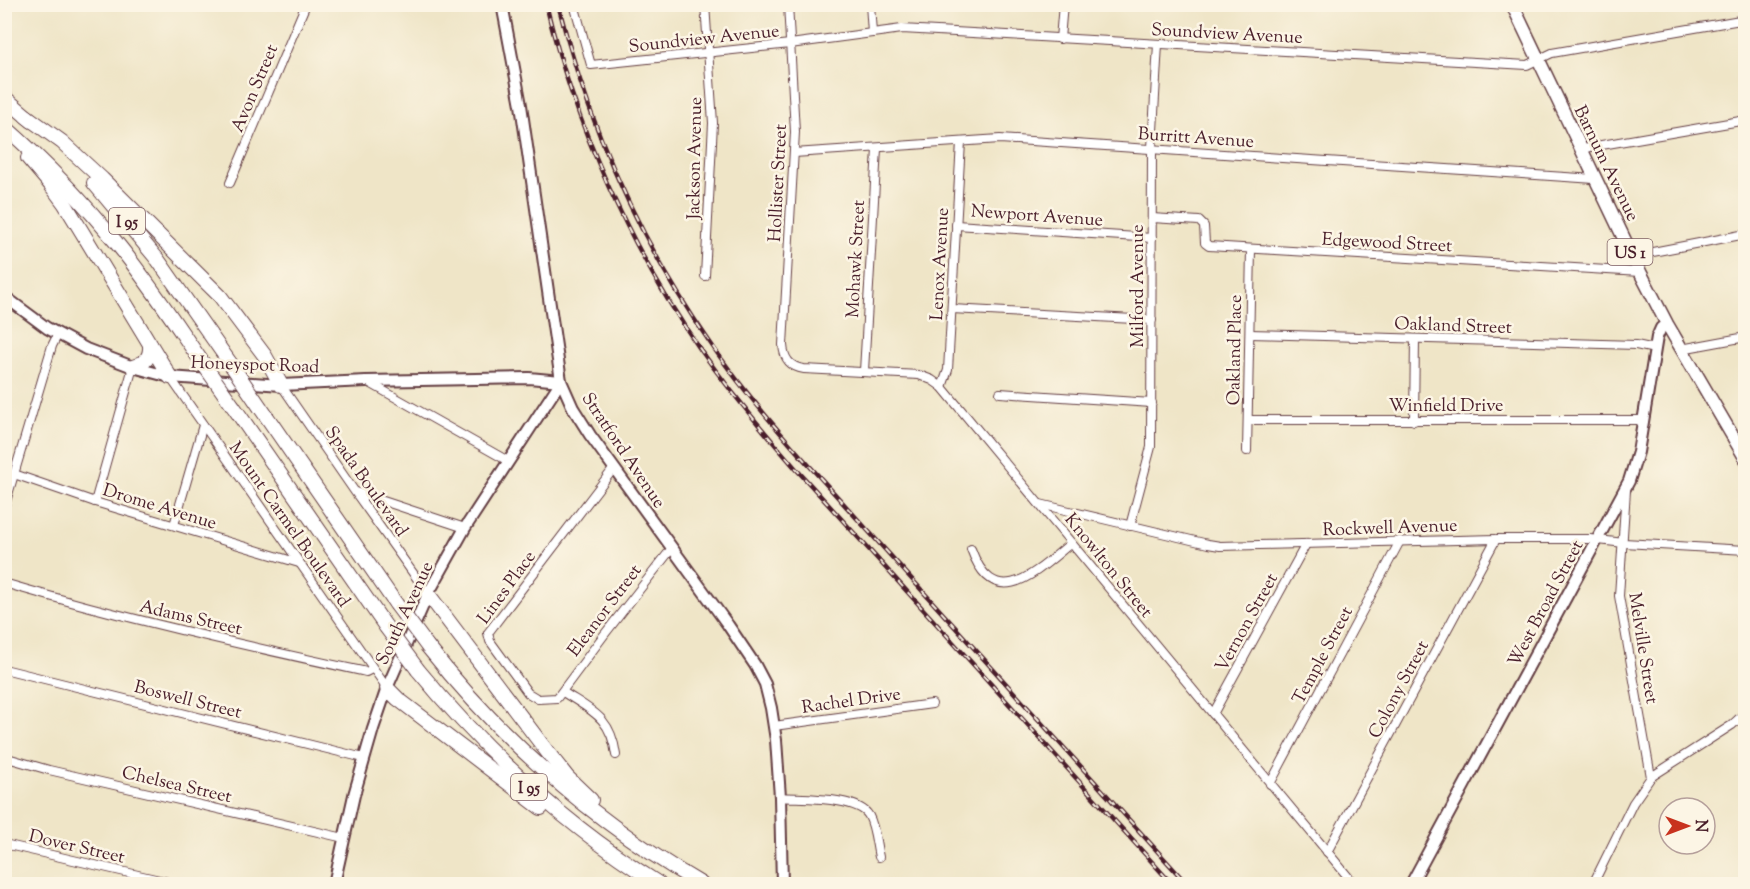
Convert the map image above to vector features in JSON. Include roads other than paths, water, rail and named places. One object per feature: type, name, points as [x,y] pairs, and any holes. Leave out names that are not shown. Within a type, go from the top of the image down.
[{"type":"highway","name":"I 95","points":[[4,97],[86,174],[158,260],[396,604],[428,647],[485,714],[544,772],[608,824],[701,885]]},
{"type":"highway","points":[[26,116],[62,142],[102,179],[220,296],[264,356],[281,385]]},
{"type":"highway","name":"I 95","points":[[4,126],[66,184],[103,226],[154,292],[418,670],[467,726],[526,784],[591,838],[659,885]]},
{"type":"highway","points":[[4,131],[51,184],[65,204],[170,377]]},
{"type":"highway","points":[[133,368],[148,359],[151,353],[150,344]]},
{"type":"highway","points":[[428,594],[567,777],[653,855]]},
{"type":"highway","points":[[387,688],[398,699],[579,836],[636,870]]},
{"type":"main road","name":"Stratford Avenue","points":[[502,4],[522,113],[561,381],[578,417],[755,665],[765,684],[774,726],[780,797],[782,885]]},
{"type":"main road","name":"Barnum Avenue","points":[[1512,4],[1666,324],[1746,459]]},
{"type":"main road","name":"Honeyspot Road","points":[[4,296],[58,334],[86,349],[133,368],[170,377],[281,385],[538,378],[561,381]]},
{"type":"main road","name":"West Broad Street","points":[[1411,885],[1626,487],[1635,466],[1659,331],[1666,324]]},
{"type":"main road","name":"South Avenue","points":[[336,884],[344,838],[364,758],[387,688],[428,594],[465,528],[561,381]]},
{"type":"street","name":"Avon Street","points":[[230,183],[306,4]]},
{"type":"street","name":"Soundview Avenue","points":[[574,4],[591,65],[790,44],[902,29],[1527,65],[1552,53],[1746,19]]},
{"type":"street","name":"Jackson Avenue","points":[[705,4],[713,123],[705,276]]},
{"type":"street","name":"Hollister Street","points":[[788,4],[795,121],[783,345],[784,355],[788,362]]},
{"type":"street","points":[[870,4],[872,33]]},
{"type":"street","points":[[1060,39],[1063,4]]},
{"type":"street","name":"Milford Avenue","points":[[1130,526],[1150,447],[1152,148],[1158,44]]},
{"type":"street","points":[[1582,151],[1590,147],[1746,120]]},
{"type":"street","name":"Burritt Avenue","points":[[794,153],[1000,140],[1152,148],[1595,179]]},
{"type":"street","name":"Lenox Avenue","points":[[942,387],[948,370],[961,142]]},
{"type":"street","name":"Mohawk Street","points":[[864,371],[877,148]]},
{"type":"street","name":"Edgewood Street","points":[[1152,218],[1199,221],[1204,226],[1204,240],[1208,245],[1640,273]]},
{"type":"street","name":"Newport Avenue","points":[[956,225],[1152,238]]},
{"type":"street","points":[[1632,256],[1746,234]]},
{"type":"street","name":"Oakland Place","points":[[1247,451],[1251,249]]},
{"type":"street","points":[[952,309],[1152,320]]},
{"type":"street","points":[[4,508],[52,346],[58,334]]},
{"type":"street","name":"Oakland Street","points":[[1250,334],[1636,345],[1655,349]]},
{"type":"street","points":[[1681,349],[1746,337]]},
{"type":"street","points":[[1414,421],[1415,339]]},
{"type":"street","name":"Knowlton Street","points":[[788,362],[804,369],[919,375],[942,387],[1354,885]]},
{"type":"street","points":[[95,502],[133,368]]},
{"type":"street","name":"Mount Carmel Boulevard","points":[[170,377],[387,688]]},
{"type":"street","points":[[366,381],[508,461]]},
{"type":"street","name":"Spada Boulevard","points":[[281,385],[428,594]]},
{"type":"street","points":[[1000,393],[1152,403]]},
{"type":"street","name":"Winfield Drive","points":[[1248,420],[1644,420]]},
{"type":"street","points":[[174,525],[203,425]]},
{"type":"street","name":"Lines Place","points":[[563,692],[557,698],[550,699],[538,699],[528,693],[490,641],[488,633],[614,468]]},
{"type":"street","name":"Drome Avenue","points":[[14,474],[95,502],[299,562]]},
{"type":"street","name":"Melville Street","points":[[1626,487],[1619,596],[1651,777]]},
{"type":"street","points":[[355,492],[465,528]]},
{"type":"street","name":"Rockwell Avenue","points":[[1040,504],[1208,544],[1496,539],[1598,540],[1746,550]]},
{"type":"street","name":"Colony Street","points":[[1327,852],[1496,539]]},
{"type":"street","name":"Temple Street","points":[[1270,784],[1400,541]]},
{"type":"street","points":[[971,549],[979,569],[993,580],[1007,584],[1020,581],[1035,573],[1071,543]]},
{"type":"street","name":"Vernon Street","points":[[1213,714],[1306,544]]},
{"type":"street","name":"Eleanor Street","points":[[563,692],[611,625],[672,548]]},
{"type":"street","name":"Adams Street","points":[[4,583],[88,608],[199,635],[366,672],[372,669]]},
{"type":"street","name":"Boswell Street","points":[[4,669],[364,758]]},
{"type":"street","points":[[563,692],[597,715],[608,726],[614,739],[615,755]]},
{"type":"street","name":"Rachel Drive","points":[[774,726],[932,704]]},
{"type":"street","points":[[1593,885],[1637,798],[1651,777],[1732,725],[1746,712]]},
{"type":"street","name":"Chelsea Street","points":[[4,757],[49,770],[344,838]]},
{"type":"street","points":[[780,797],[847,802],[859,806],[868,814],[879,856]]},
{"type":"street","name":"Dover Street","points":[[4,844],[177,885]]},
{"type":"railway","points":[[546,4],[572,94],[607,184],[650,270],[700,349],[747,411],[797,470],[1172,884]]},
{"type":"railway","points":[[558,4],[584,93],[618,180],[660,263],[720,357],[793,447],[1187,884]]}]
